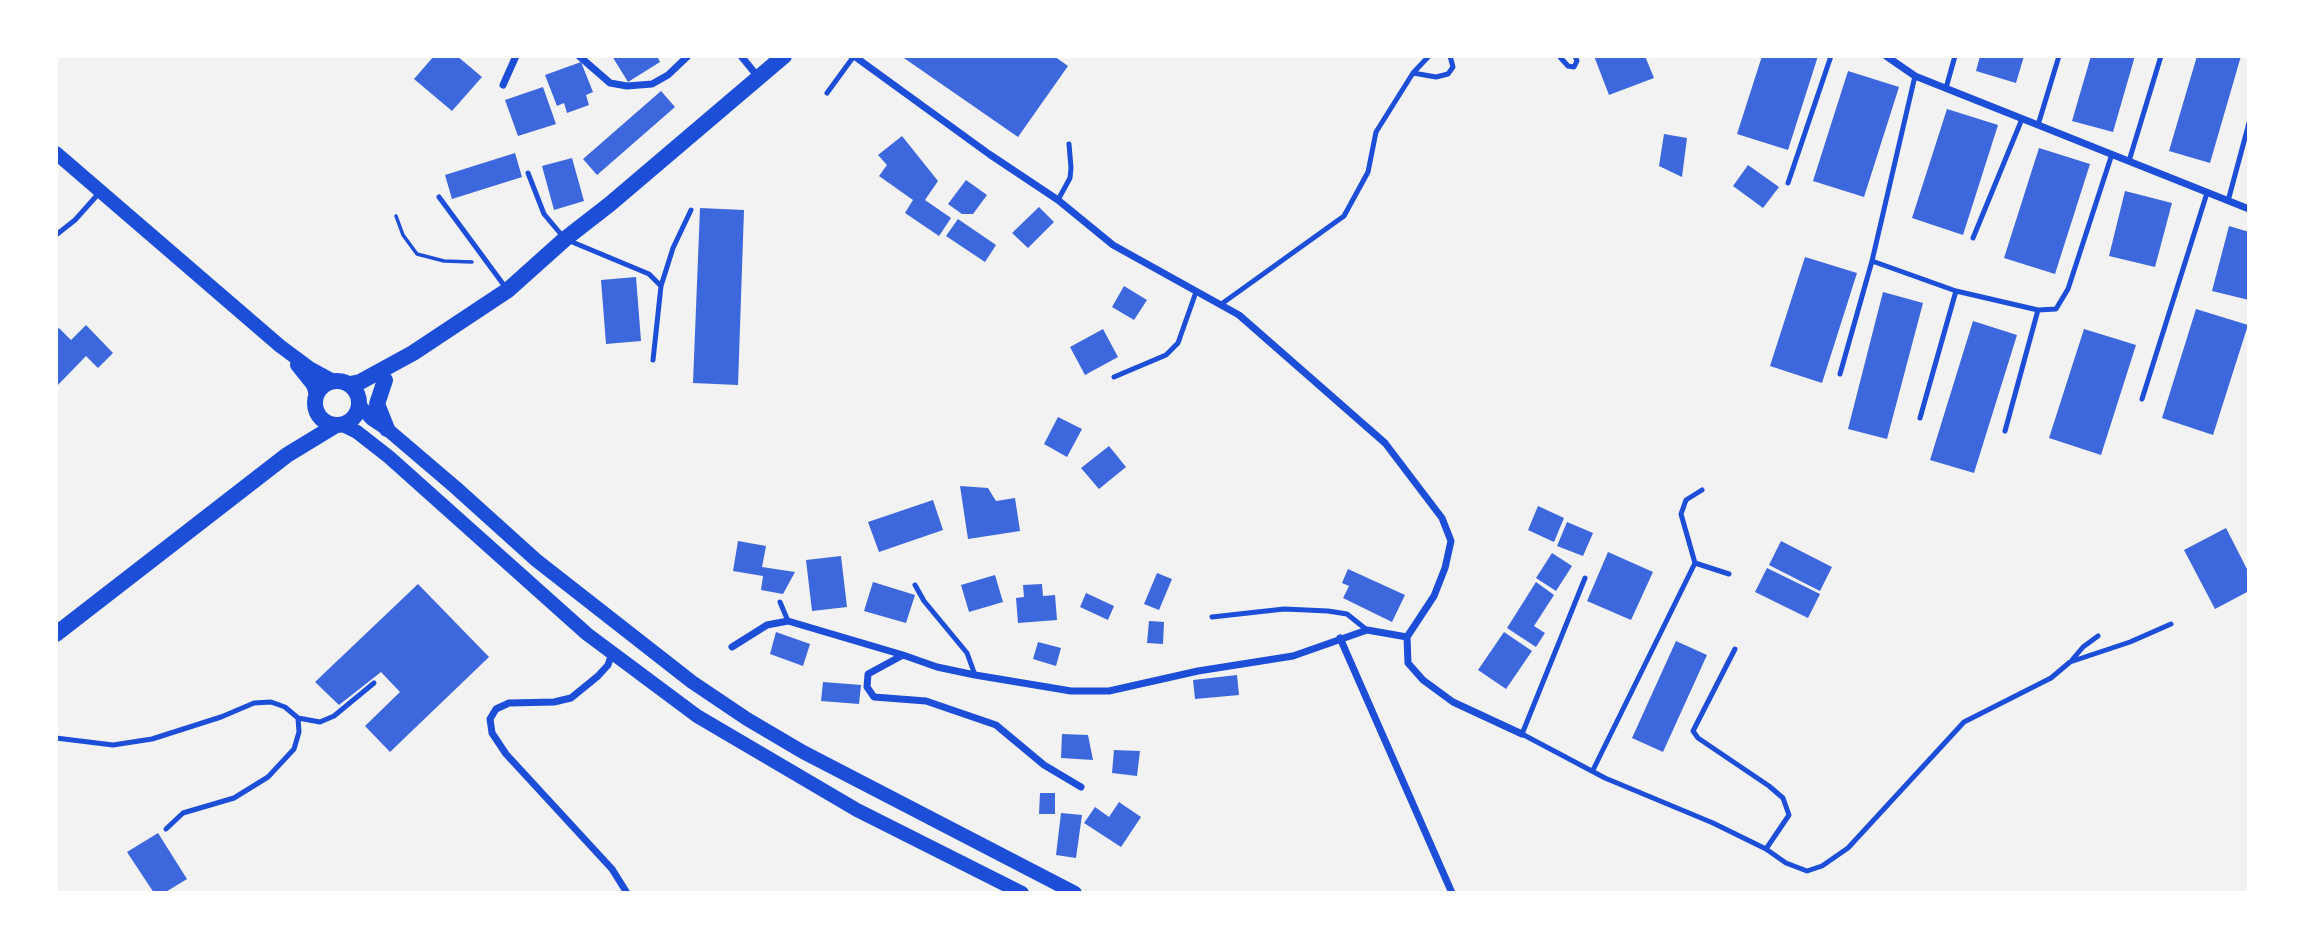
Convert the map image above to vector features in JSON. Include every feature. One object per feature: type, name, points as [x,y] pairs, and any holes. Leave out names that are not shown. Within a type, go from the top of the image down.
[{"type":"main road","points":[[56,153],[280,346],[311,369],[333,381],[350,384],[360,382],[413,353],[508,290],[784,56]]},
{"type":"main road","points":[[280,346],[313,385],[316,394]]},
{"type":"main road","points":[[56,634],[287,455],[352,420],[366,392],[401,368],[413,353]]},
{"type":"main road","points":[[385,380],[377,404],[387,429]]},
{"type":"main road","points":[[333,381],[323,386],[316,394],[314,402],[323,422],[357,432],[389,457],[587,634],[612,653],[697,716],[763,755],[857,810],[1022,893]]},
{"type":"main road","points":[[350,384],[372,419],[387,429],[536,559],[692,682],[803,752],[1075,893]]},
{"type":"main road","points":[[287,455],[318,416]]},
{"type":"street","points":[[503,85],[516,56]]},
{"type":"street","points":[[579,56],[610,83],[627,86],[652,84],[668,75],[688,56]]},
{"type":"street","points":[[741,56],[760,78]]},
{"type":"street","points":[[854,56],[989,154],[1058,200],[1112,245],[1239,315],[1385,443],[1442,518],[1451,541],[1445,568],[1434,596],[1407,637],[1408,663],[1423,680],[1453,702],[1522,734]]},
{"type":"street","points":[[1886,56],[1915,76],[2249,209]]},
{"type":"street","points":[[732,647],[768,625],[788,621],[937,667],[1071,691],[1109,691],[1198,671],[1293,656],[1367,630],[1407,637]]},
{"type":"street","points":[[1340,638],[1452,893]]},
{"type":"street","points":[[612,653],[608,665],[571,698],[554,702],[509,703],[496,709],[490,719],[492,733],[506,754],[603,859],[627,893]]},
{"type":"street","points":[[903,655],[869,674],[867,687],[874,697],[926,701],[996,725],[1044,765],[1081,788]]},
{"type":"lane","points":[[827,93],[854,56]]},
{"type":"lane","points":[[1220,305],[1344,216],[1368,172],[1376,132],[1413,73],[1429,56]]},
{"type":"lane","points":[[1413,73],[1436,77],[1448,74],[1453,66],[1450,56]]},
{"type":"lane","points":[[1559,56],[1569,66],[1574,67],[1577,61],[1575,56]]},
{"type":"lane","points":[[1788,183],[1831,56]]},
{"type":"lane","points":[[1946,88],[1955,56]]},
{"type":"lane","points":[[2038,125],[2059,56]]},
{"type":"lane","points":[[2129,161],[2161,56]]},
{"type":"lane","points":[[1840,374],[1872,261],[1915,76]]},
{"type":"lane","points":[[1973,238],[2022,119]]},
{"type":"lane","points":[[2228,201],[2249,123]]},
{"type":"lane","points":[[1058,200],[1070,178],[1069,144]]},
{"type":"lane","points":[[1872,261],[1956,291],[2038,310],[2056,309],[2063,299],[2112,154]]},
{"type":"lane","points":[[528,173],[544,214],[565,239],[649,274],[661,286]]},
{"type":"lane","points":[[56,235],[75,220],[100,192]]},
{"type":"lane","points":[[2142,399],[2207,192]]},
{"type":"lane","points":[[439,197],[508,290]]},
{"type":"lane","points":[[653,360],[661,286],[673,248],[691,210]]},
{"type":"lane","points":[[1920,418],[1956,291]]},
{"type":"lane","points":[[1114,377],[1166,355],[1178,343],[1196,292]]},
{"type":"lane","points":[[2005,431],[2038,310]]},
{"type":"lane","points":[[1592,770],[1695,563],[1681,514],[1686,500],[1702,490]]},
{"type":"lane","points":[[1695,563],[1729,574]]},
{"type":"lane","points":[[1585,578],[1522,734],[1605,778],[1677,807],[1807,871],[1822,866],[1848,848],[1964,722],[2051,678],[2098,636]]},
{"type":"lane","points":[[915,585],[967,653],[975,675]]},
{"type":"lane","points":[[780,602],[788,621]]},
{"type":"lane","points":[[1212,617],[1284,609],[1328,611],[1347,614],[1367,630]]},
{"type":"lane","points":[[2070,662],[2130,642],[2171,624]]},
{"type":"lane","points":[[1735,649],[1693,731],[1698,738],[1783,798],[1789,815],[1766,849]]},
{"type":"lane","points":[[56,738],[113,745],[139,741],[220,717],[254,703],[271,702],[298,718],[320,723],[334,716],[374,684]]},
{"type":"lane","points":[[166,829],[183,813],[233,798],[268,776],[293,749],[299,732],[298,718]]},
{"type":"path","points":[[396,216],[403,235],[417,254],[444,261],[486,262]]},
{"type":"building","points":[[434,56],[457,56],[482,77],[452,111],[414,79]]},
{"type":"building","points":[[612,56],[657,56],[660,62],[628,82]]},
{"type":"building","points":[[901,56],[1054,56],[1068,66],[1018,137]]},
{"type":"building","points":[[1594,56],[1645,56],[1654,78],[1609,95]]},
{"type":"building","points":[[1762,56],[1818,56],[1788,150],[1737,134]]},
{"type":"building","points":[[1980,56],[2024,56],[2016,83],[1976,71]]},
{"type":"building","points":[[2091,56],[2135,56],[2113,132],[2072,121]]},
{"type":"building","points":[[2197,56],[2241,56],[2210,163],[2169,151]]},
{"type":"building","points":[[581,62],[593,92],[586,95],[589,105],[567,113],[564,103],[557,106],[545,75]]},
{"type":"building","points":[[1848,71],[1899,87],[1864,197],[1813,181]]},
{"type":"building","points":[[543,87],[556,124],[518,136],[505,100]]},
{"type":"building","points":[[661,91],[675,107],[597,175],[583,159]]},
{"type":"building","points":[[1947,109],[1998,125],[1963,235],[1912,218]]},
{"type":"building","points":[[1664,134],[1687,138],[1682,177],[1659,166]]},
{"type":"building","points":[[902,136],[938,181],[925,200],[951,218],[939,236],[905,213],[913,200],[879,176],[887,165],[878,155]]},
{"type":"building","points":[[2039,148],[2090,164],[2055,274],[2004,258]]},
{"type":"building","points":[[515,153],[522,177],[452,199],[445,175]]},
{"type":"building","points":[[572,158],[584,201],[554,210],[542,166]]},
{"type":"building","points":[[1748,165],[1779,187],[1763,208],[1733,186]]},
{"type":"building","points":[[966,180],[987,195],[973,214],[962,214],[948,204]]},
{"type":"building","points":[[2125,191],[2172,203],[2155,267],[2109,256]]},
{"type":"building","points":[[1039,207],[1054,222],[1028,248],[1012,233]]},
{"type":"building","points":[[700,208],[744,210],[738,385],[693,383]]},
{"type":"building","points":[[958,219],[996,245],[985,262],[946,236]]},
{"type":"building","points":[[2229,226],[2249,232],[2249,300],[2212,291]]},
{"type":"building","points":[[1805,257],[1857,273],[1822,383],[1770,366]]},
{"type":"building","points":[[636,277],[641,341],[606,344],[601,280]]},
{"type":"building","points":[[1124,286],[1147,300],[1134,320],[1112,307]]},
{"type":"building","points":[[1883,292],[1923,303],[1887,439],[1848,429]]},
{"type":"building","points":[[2196,309],[2248,325],[2213,435],[2162,418]]},
{"type":"building","points":[[1973,321],[2017,335],[1974,473],[1930,460]]},
{"type":"building","points":[[86,325],[113,353],[98,368],[86,356],[56,387],[56,330],[59,328],[71,340]]},
{"type":"building","points":[[1103,329],[1118,357],[1085,375],[1070,347]]},
{"type":"building","points":[[2084,329],[2136,345],[2101,455],[2049,438]]},
{"type":"building","points":[[1058,417],[1082,429],[1067,457],[1044,444]]},
{"type":"building","points":[[1109,446],[1126,467],[1099,489],[1081,468]]},
{"type":"building","points":[[960,486],[988,488],[996,501],[1015,498],[1020,531],[968,539]]},
{"type":"building","points":[[933,500],[943,530],[879,552],[868,522]]},
{"type":"building","points":[[1538,506],[1564,518],[1554,542],[1528,530]]},
{"type":"building","points":[[1567,522],[1593,533],[1583,556],[1557,546]]},
{"type":"building","points":[[2226,528],[2249,573],[2249,591],[2215,609],[2184,550]]},
{"type":"building","points":[[738,541],[766,546],[762,567],[795,572],[783,594],[761,590],[763,576],[733,571]]},
{"type":"building","points":[[1781,541],[1832,567],[1820,591],[1769,565]]},
{"type":"building","points":[[1608,552],[1653,572],[1631,620],[1587,601]]},
{"type":"building","points":[[1552,553],[1572,566],[1556,591],[1536,578]]},
{"type":"building","points":[[841,556],[847,607],[812,611],[806,560]]},
{"type":"building","points":[[1767,568],[1820,594],[1808,618],[1755,592]]},
{"type":"building","points":[[1348,569],[1405,595],[1392,622],[1343,598],[1349,586],[1342,583]]},
{"type":"building","points":[[1157,573],[1172,579],[1159,610],[1144,604]]},
{"type":"building","points":[[995,575],[1003,602],[969,612],[961,585]]},
{"type":"building","points":[[873,582],[915,595],[906,623],[864,611]]},
{"type":"building","points":[[1536,582],[1554,595],[1534,626],[1545,633],[1536,647],[1507,628]]},
{"type":"building","points":[[418,584],[489,657],[390,752],[365,726],[400,692],[381,672],[339,705],[315,682]]},
{"type":"building","points":[[1042,584],[1043,596],[1055,595],[1057,620],[1018,623],[1016,598],[1024,597],[1023,585]]},
{"type":"building","points":[[1086,593],[1114,606],[1108,620],[1080,607]]},
{"type":"building","points":[[1149,621],[1164,622],[1163,644],[1147,643]]},
{"type":"building","points":[[776,632],[810,644],[803,666],[770,654]]},
{"type":"building","points":[[1504,632],[1532,651],[1506,689],[1478,670]]},
{"type":"building","points":[[1676,641],[1707,655],[1663,752],[1632,738]]},
{"type":"building","points":[[1038,642],[1061,648],[1056,666],[1033,659]]},
{"type":"building","points":[[1237,675],[1239,695],[1195,699],[1193,680]]},
{"type":"building","points":[[823,682],[861,685],[859,704],[821,701]]},
{"type":"building","points":[[1062,734],[1088,735],[1093,760],[1061,758]]},
{"type":"building","points":[[1114,750],[1140,751],[1137,776],[1112,773]]},
{"type":"building","points":[[1040,793],[1055,793],[1055,814],[1039,814]]},
{"type":"building","points":[[1119,802],[1141,817],[1121,847],[1084,823],[1095,807],[1109,817]]},
{"type":"building","points":[[1061,813],[1082,815],[1076,858],[1056,855]]},
{"type":"building","points":[[158,833],[187,879],[164,893],[154,893],[127,852]]}]
